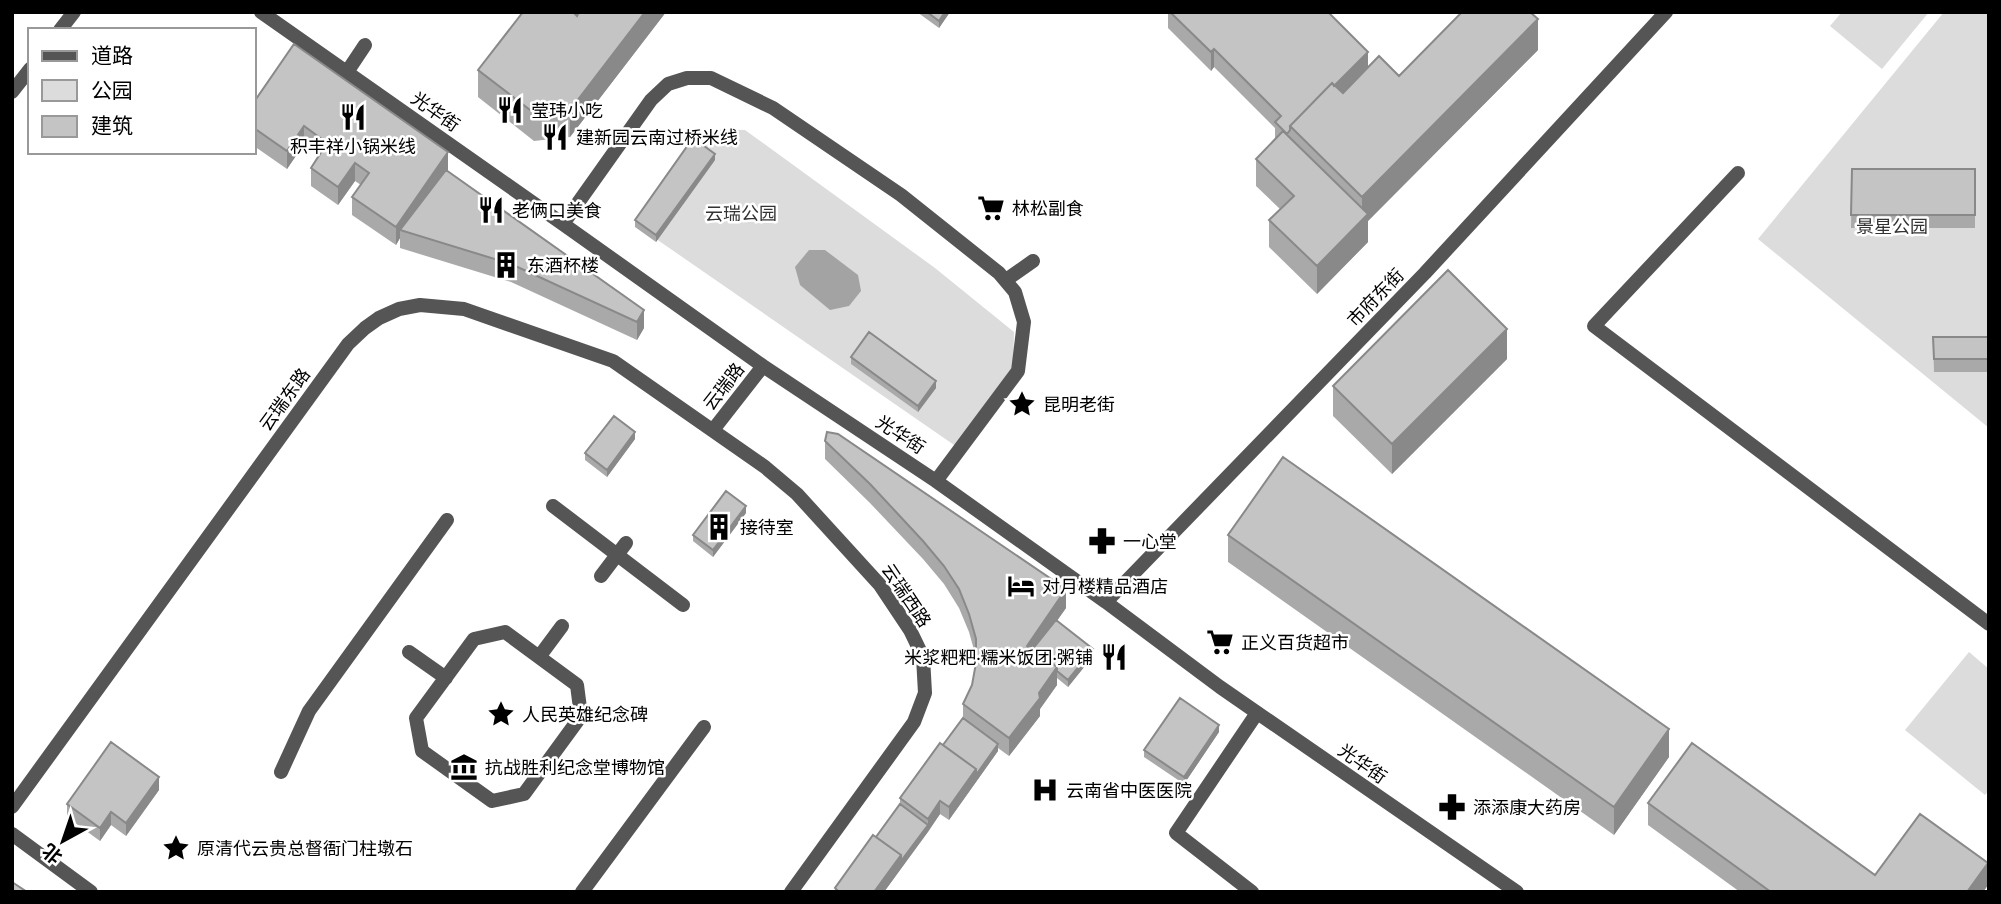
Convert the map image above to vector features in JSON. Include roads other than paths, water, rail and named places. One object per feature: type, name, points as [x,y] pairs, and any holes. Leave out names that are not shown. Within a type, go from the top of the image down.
[{"type":"street","points":[[62,28],[74,12]]},
{"type":"street","name":"光华街","points":[[261,12],[763,366],[936,481],[1257,713],[1517,892]]},
{"type":"street","name":"市府东街","points":[[1106,602],[1425,273],[1666,12]]},
{"type":"street","points":[[346,72],[365,45]]},
{"type":"street","points":[[12,92],[28,72]]},
{"type":"street","points":[[563,223],[651,100],[668,85],[687,78],[711,78],[773,108],[901,195],[1006,280],[1015,292],[1024,322],[1018,371],[936,481]]},
{"type":"street","points":[[1738,173],[1594,326],[1989,624]]},
{"type":"street","points":[[1006,280],[1033,261]]},
{"type":"street","name":"云瑞东路","points":[[12,807],[348,344],[379,318],[399,309],[420,305],[464,309],[613,361],[713,430]]},
{"type":"street","name":"云瑞路","points":[[713,430],[763,366]]},
{"type":"street","name":"云瑞西路","points":[[713,430],[765,467],[797,494],[822,521],[880,585],[910,630],[923,657],[925,693],[914,722],[791,892]]},
{"type":"street","points":[[553,506],[622,549],[683,605]]},
{"type":"street","points":[[281,772],[309,711],[447,520]]},
{"type":"street","points":[[601,576],[622,549]]},
{"type":"street","points":[[538,657],[562,626]]},
{"type":"street","points":[[505,632],[538,657],[577,685],[581,716],[524,794],[492,802],[422,751],[416,718],[474,639],[505,632]]},
{"type":"street","points":[[409,652],[446,678]]},
{"type":"street","points":[[1252,892],[1175,833],[1257,713]]},
{"type":"street","points":[[582,892],[704,727]]},
{"type":"street","points":[[12,834],[92,892]]},
{"type":"place","name":"莹玮小吃","points":[[510,110]]},
{"type":"place","name":"积丰祥小锅米线","points":[[353,117]]},
{"type":"place","name":"建新园云南过桥米线","points":[[555,137]]},
{"type":"place","name":"林松副食","points":[[991,208]]},
{"type":"place","name":"老俩口美食","points":[[491,210]]},
{"type":"place","name":"东酒杯楼","points":[[506,265]]},
{"type":"place","name":"昆明老街","points":[[1022,404]]},
{"type":"place","name":"接待室","points":[[719,527]]},
{"type":"place","name":"一心堂","points":[[1102,541]]},
{"type":"place","name":"对月楼精品酒店","points":[[1021,586]]},
{"type":"place","name":"正义百货超市","points":[[1220,642]]},
{"type":"place","name":"米浆粑粑·糯米饭团·粥铺","points":[[1114,657]]},
{"type":"place","name":"人民英雄纪念碑","points":[[501,714]]},
{"type":"place","name":"抗战胜利纪念堂博物馆","points":[[464,767]]},
{"type":"place","name":"云南省中医医院","points":[[1045,790]]},
{"type":"place","name":"添添康大药房","points":[[1452,807]]},
{"type":"place","name":"原清代云贵总督衙门柱墩石","points":[[176,848]]},
{"type":"park label","name":"云瑞公园","points":[[741,213]]},
{"type":"park label","name":"景星公园","points":[[1892,226]]}]
